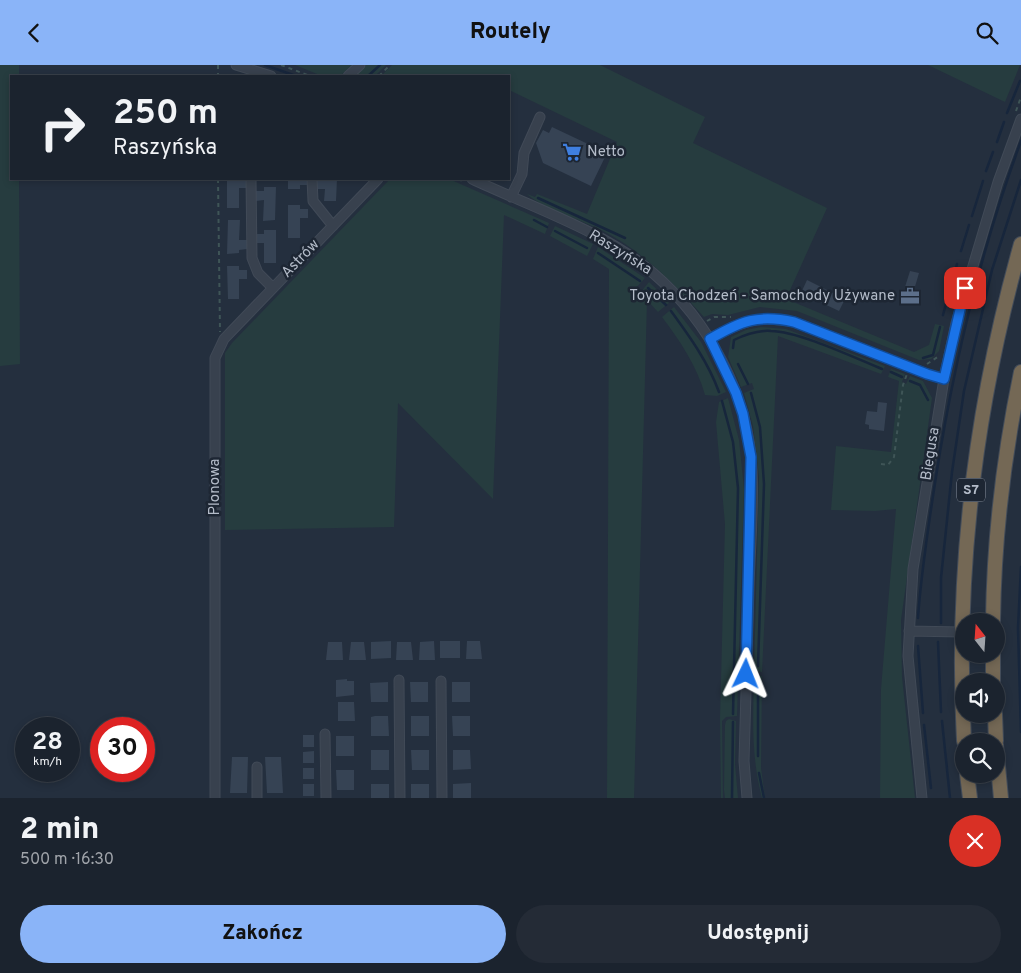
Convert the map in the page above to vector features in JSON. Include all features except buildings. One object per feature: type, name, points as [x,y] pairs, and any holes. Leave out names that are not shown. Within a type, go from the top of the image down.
[{"type":"highway","name":"S7","points":[[962,613],[970,495],[979,431],[990,369],[1021,244]]},
{"type":"highway","name":"S7","points":[[993,613],[999,519],[1011,427],[1021,372]]},
{"type":"highway","name":"S7","points":[[962,663],[964,733]]},
{"type":"highway","points":[[968,783],[970,798]]},
{"type":"highway","points":[[1000,783],[1001,798]]},
{"type":"street","points":[[236,65],[268,75]]},
{"type":"street","points":[[349,75],[360,65]]},
{"type":"street","points":[[511,197],[522,175],[524,153],[540,117]]},
{"type":"street","name":"Biegusa","points":[[922,798],[910,686],[909,631],[913,569],[944,379],[965,288],[998,182],[1021,119]]},
{"type":"street","points":[[251,180],[252,259],[258,273],[273,288]]},
{"type":"street","points":[[312,180],[313,201],[333,226]]},
{"type":"street","name":"Astrów","points":[[223,333],[273,288],[377,180]]},
{"type":"street","name":"Raszyńska","points":[[474,180],[600,238],[645,266],[680,299],[710,339],[730,378],[743,414],[752,471],[744,761],[747,798]]},
{"type":"street","points":[[710,339],[738,323],[777,318],[830,335],[944,379]]},
{"type":"street","name":"Plonowa","points":[[215,798],[214,365],[223,333]]},
{"type":"street","points":[[909,631],[955,632]]},
{"type":"street","points":[[399,680],[400,798]]},
{"type":"street","points":[[441,681],[442,798]]},
{"type":"street","points":[[325,734],[326,798]]},
{"type":"street","points":[[257,767],[257,798]]},
{"type":"path","points":[[281,65],[307,75]]},
{"type":"path","points":[[380,75],[390,65]]},
{"type":"path","points":[[218,180],[223,333]]},
{"type":"path","points":[[881,464],[888,465],[894,457],[903,385],[909,367]]},
{"type":"green space","points":[[0,65],[19,65],[19,75],[10,75],[10,180],[19,180],[20,364],[0,366]]},
{"type":"green space","points":[[295,65],[352,65],[341,75],[320,75]]},
{"type":"green space","points":[[366,65],[386,65],[376,75],[355,75]]},
{"type":"green space","points":[[392,65],[600,65],[705,117],[693,143],[827,208],[786,299],[914,352],[929,345],[935,324],[944,326],[939,351],[931,359],[919,360],[797,311],[760,307],[728,315],[712,314],[704,317],[657,269],[616,238],[543,205],[527,194],[535,197],[537,194],[587,214],[617,142],[510,90],[510,75],[382,75]]},
{"type":"green space","points":[[928,65],[1020,65],[1005,102]]},
{"type":"green space","points":[[389,180],[451,180],[549,223],[545,234],[504,215],[493,499],[398,403],[394,527],[225,530],[225,353],[232,343]]},
{"type":"green space","points":[[555,226],[593,244],[587,256],[550,236]]},
{"type":"green space","points":[[598,247],[645,278],[635,289],[640,293],[649,282],[670,302],[658,312],[647,300],[634,798],[607,798],[609,269],[593,259]]},
{"type":"green space","points":[[674,307],[701,342],[726,392],[717,396],[705,395],[702,384],[687,354],[662,317]]},
{"type":"green space","points":[[761,327],[786,329],[885,366],[881,374],[778,336],[762,672],[754,671],[759,477],[753,426],[744,393],[754,389],[752,383],[741,387],[728,357],[731,337],[746,330]]},
{"type":"green space","points":[[891,369],[905,374],[902,382],[906,384],[910,376],[923,381],[932,398],[901,620],[902,677],[915,798],[880,798],[881,689],[896,509],[875,511],[831,510],[836,446],[891,452],[899,381],[888,377]]},
{"type":"green space","points":[[728,398],[739,440],[744,489],[737,716],[726,717],[722,721],[723,798],[721,798],[720,719],[725,524],[716,422],[719,402]]},
{"type":"green space","points":[[762,676],[761,768],[765,798],[762,798],[758,783],[754,753],[754,677]]},
{"type":"green space","points":[[729,719],[736,721],[735,764],[738,798],[725,798],[724,790],[725,725]]},
{"type":"waterway","points":[[265,65],[293,75]]},
{"type":"waterway","points":[[369,75],[380,65]]},
{"type":"waterway","points":[[1007,113],[1020,81]]},
{"type":"waterway","points":[[997,142],[1004,122]]},
{"type":"waterway","points":[[918,618],[935,483],[959,353],[993,225],[1021,141]]},
{"type":"waterway","points":[[986,171],[993,152]]},
{"type":"waterway","points":[[941,623],[941,578],[952,472],[964,391],[992,270],[1021,180]]},
{"type":"waterway","points":[[972,216],[983,181]]},
{"type":"waterway","points":[[538,198],[625,238]]},
{"type":"waterway","points":[[534,220],[547,227]]},
{"type":"waterway","points":[[961,251],[969,225]]},
{"type":"waterway","points":[[555,231],[587,248]]},
{"type":"waterway","points":[[598,253],[640,281]]},
{"type":"waterway","points":[[953,279],[957,264]]},
{"type":"waterway","points":[[648,288],[666,305]]},
{"type":"waterway","points":[[943,315],[950,289]]},
{"type":"waterway","points":[[671,311],[704,360],[719,392]]},
{"type":"waterway","points":[[923,358],[933,355],[940,327]]},
{"type":"waterway","points":[[733,348],[734,340],[748,334],[766,331],[782,332],[826,346],[882,369]]},
{"type":"waterway","points":[[738,364],[748,384]]},
{"type":"waterway","points":[[891,372],[902,377]]},
{"type":"waterway","points":[[910,381],[920,385],[928,400]]},
{"type":"waterway","points":[[751,393],[760,427],[764,484],[758,666]]},
{"type":"waterway","points":[[722,401],[733,442],[738,488],[733,714]]},
{"type":"waterway","points":[[1021,567],[1018,628],[1021,732]]},
{"type":"waterway","points":[[938,642],[941,712]]},
{"type":"waterway","points":[[918,646],[923,713]]},
{"type":"waterway","points":[[758,681],[758,756]]},
{"type":"waterway","points":[[942,721],[950,798]]},
{"type":"waterway","points":[[732,798],[733,722]]},
{"type":"waterway","points":[[924,725],[931,788]]},
{"type":"waterway","points":[[759,773],[764,798]]},
{"type":"place","name":"Netto","points":[[572,152]]},
{"type":"place","name":"Toyota Chodzeń - Samochody Używane","points":[[910,296]]},
{"type":"route","points":[[746,674],[751,457],[743,414],[736,393],[710,339],[738,323],[764,318],[777,318],[830,335],[944,379],[965,288]]}]
